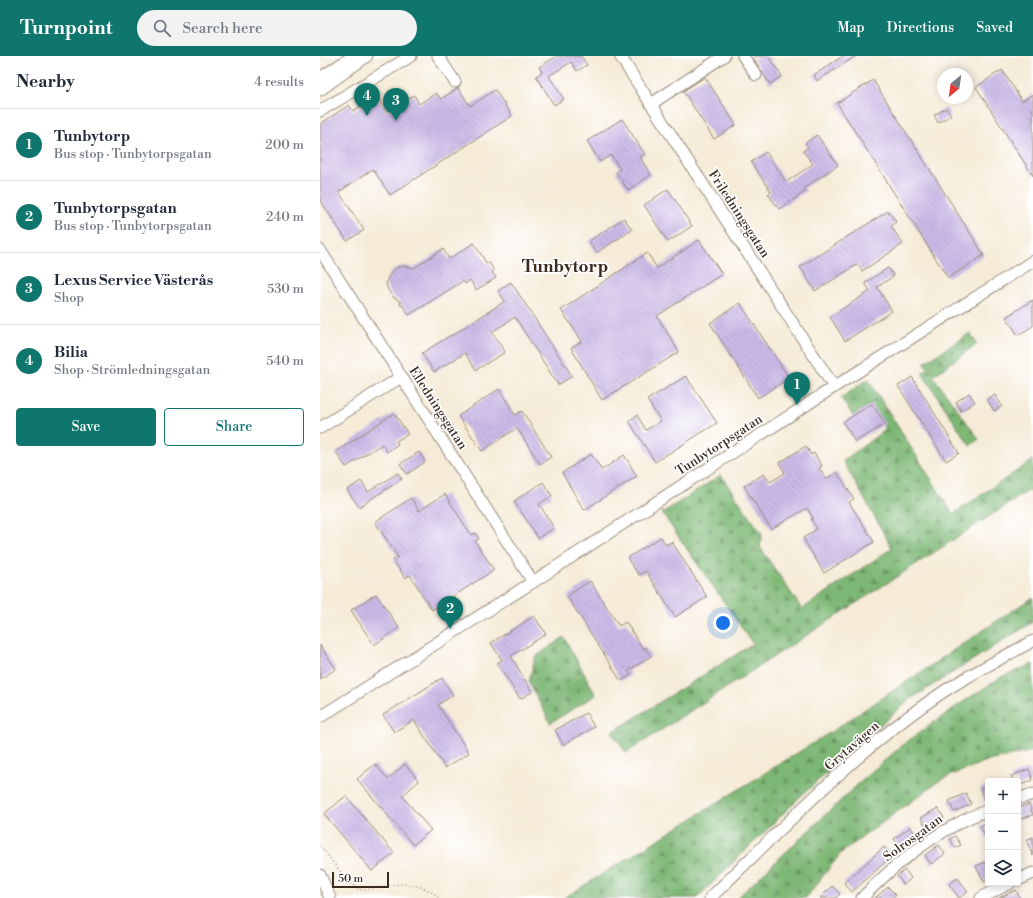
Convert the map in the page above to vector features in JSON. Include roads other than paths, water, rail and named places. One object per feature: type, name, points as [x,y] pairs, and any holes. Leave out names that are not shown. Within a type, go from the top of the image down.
[{"type":"street","points":[[320,78],[353,56]]},
{"type":"street","points":[[320,90],[367,56]]},
{"type":"street","points":[[320,111],[411,56]]},
{"type":"street","points":[[438,56],[455,82]]},
{"type":"street","name":"Friledningsgatan","points":[[620,56],[834,387]]},
{"type":"street","points":[[651,104],[724,56]]},
{"type":"street","points":[[743,56],[756,75]]},
{"type":"street","name":"Elledningsgatan","points":[[320,250],[533,582]]},
{"type":"street","name":"Tunbytorpsgatan","points":[[320,717],[533,582],[834,387],[1033,262]]},
{"type":"street","points":[[320,428],[401,376]]},
{"type":"street","name":"Grytavägen","points":[[710,898],[803,808],[881,738],[946,690],[977,671],[1033,641]]},
{"type":"street","points":[[1021,798],[1033,794]]},
{"type":"street","name":"Solrosgatan","points":[[862,898],[904,858],[957,823],[985,811]]},
{"type":"street","points":[[1021,879],[1033,874]]},
{"type":"street","points":[[320,875],[330,898]]},
{"type":"street","points":[[981,898],[1004,886]]},
{"type":"place","name":"Bilia","points":[[367,116]]},
{"type":"place","name":"Lexus Service Västerås","points":[[396,121]]},
{"type":"place","name":"Tunbytorp","points":[[797,405]]},
{"type":"place","name":"Tunbytorpsgatan","points":[[450,629]]},
{"type":"district","name":"Tunbytorp","points":[[565,267]]}]
